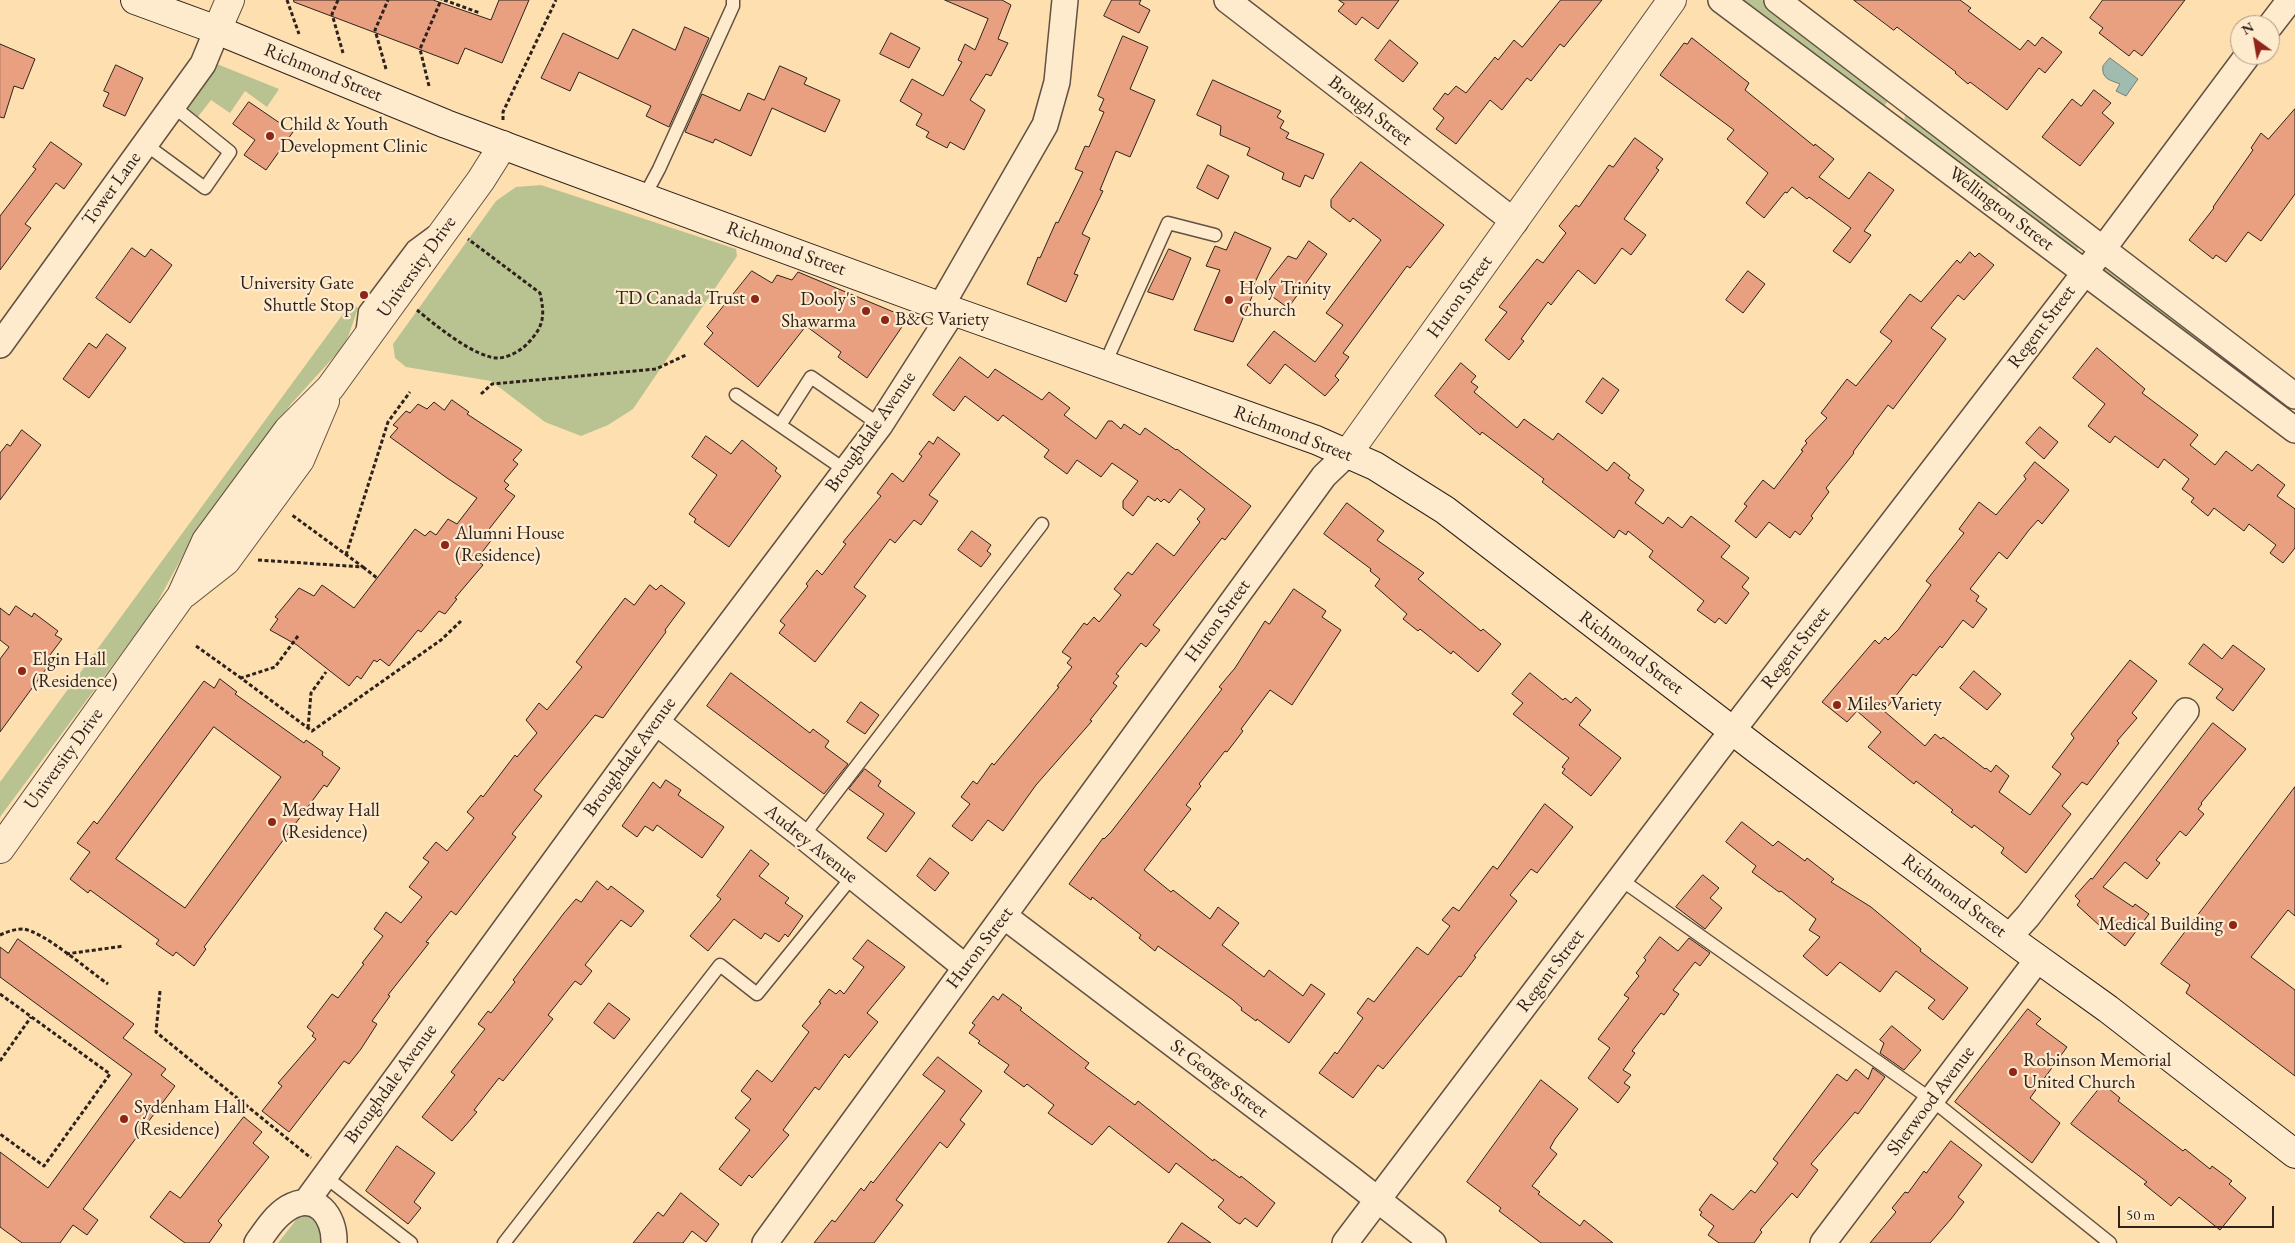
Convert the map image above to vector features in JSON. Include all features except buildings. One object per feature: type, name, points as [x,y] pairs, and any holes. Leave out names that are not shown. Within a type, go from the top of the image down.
[{"type":"main road","name":"Richmond Street","points":[[135,0],[217,30],[503,145],[1104,366],[1316,440],[1375,466],[1445,510],[1732,730],[2038,959],[2108,1009],[2295,1154]]},
{"type":"main road","points":[[217,30],[230,0]]},
{"type":"main road","name":"Huron Street","points":[[1348,453],[1672,0]]},
{"type":"main road","name":"University Drive","points":[[0,849],[181,596],[226,561],[300,460],[330,388],[448,222],[481,180],[503,145]]},
{"type":"street","name":"Broughdale Avenue","points":[[306,1202],[325,1173],[656,722],[880,424],[947,309],[1045,125],[1057,82],[1065,0]]},
{"type":"street","name":"Brough Street","points":[[1227,0],[1515,222]]},
{"type":"street","name":"Wellington Street","points":[[1721,0],[2288,424],[2295,397],[1777,0]]},
{"type":"street","points":[[2278,15],[2290,0]]},
{"type":"street","name":"Tower Lane","points":[[0,345],[203,64],[217,30]]},
{"type":"street","name":"Regent Street","points":[[1345,1243],[1732,730],[2103,249],[2241,65]]},
{"type":"street","name":"Huron Street","points":[[765,1243],[1324,476],[1348,453]]},
{"type":"street","points":[[2009,937],[2028,916],[2186,711]]},
{"type":"street","name":"Audrey Avenue","points":[[656,722],[965,967]]},
{"type":"street","name":"St George Street","points":[[1004,916],[1433,1243]]},
{"type":"street","name":"Sherwood Avenue","points":[[1823,1243],[2038,959]]},
{"type":"street","points":[[257,1243],[276,1217],[289,1207],[306,1202],[325,1210],[332,1224],[334,1243]]},
{"type":"lane","points":[[644,197],[680,124],[733,6],[733,0]]},
{"type":"lane","points":[[145,144],[205,188],[230,152],[173,106]]},
{"type":"lane","points":[[360,346],[365,311],[413,247],[448,222]]},
{"type":"lane","points":[[1104,366],[1168,223],[1215,235]]},
{"type":"lane","points":[[780,425],[811,377],[880,424]]},
{"type":"lane","points":[[736,395],[845,470]]},
{"type":"lane","points":[[802,836],[1042,524]]},
{"type":"lane","points":[[504,1243],[720,965],[757,994],[852,878]]},
{"type":"lane","points":[[1620,879],[1932,1100],[2110,1243]]},
{"type":"lane","points":[[325,1173],[411,1243]]},
{"type":"path","points":[[287,0],[299,34]]},
{"type":"path","points":[[338,0],[332,14],[343,53]]},
{"type":"path","points":[[386,69],[376,30],[388,0]]},
{"type":"path","points":[[429,86],[420,49],[442,0],[480,13]]},
{"type":"path","points":[[503,145],[503,112],[556,0]]},
{"type":"path","points":[[397,293],[433,324],[473,351],[498,358],[521,350],[538,332],[544,313],[540,293],[448,222]]},
{"type":"path","points":[[481,394],[492,384],[656,369],[686,356]]},
{"type":"path","points":[[346,555],[388,422],[410,392]]},
{"type":"path","points":[[292,515],[377,578]]},
{"type":"path","points":[[258,560],[363,567]]},
{"type":"path","points":[[196,646],[312,731],[433,646],[461,620]]},
{"type":"path","points":[[241,678],[275,667],[298,636]]},
{"type":"path","points":[[308,728],[311,693],[326,672]]},
{"type":"path","points":[[0,935],[8,931],[24,929],[39,935],[108,984]]},
{"type":"path","points":[[65,954],[124,946]]},
{"type":"path","points":[[160,991],[156,1032],[325,1173]]},
{"type":"path","points":[[0,994],[110,1074],[44,1166],[0,1134]]},
{"type":"path","points":[[0,1061],[31,1017]]},
{"type":"green space","points":[[1742,0],[1762,0],[1890,98],[1883,108]]},
{"type":"green space","points":[[217,64],[279,89],[267,107],[245,91],[230,113],[211,100],[197,118],[182,107]]},
{"type":"green space","points":[[1912,113],[1999,182],[1998,189],[1993,192],[1904,123],[1905,114]]},
{"type":"green space","points":[[541,185],[736,249],[737,256],[633,409],[608,425],[581,436],[545,422],[491,381],[406,367],[395,358],[393,344],[496,201],[516,187]]},
{"type":"green space","points":[[2012,193],[2079,244],[2077,251],[2006,203],[2005,196]]},
{"type":"green space","points":[[2108,265],[2274,392],[2276,400],[2269,401],[2102,276],[2101,267]]},
{"type":"green space","points":[[351,303],[358,308],[348,337],[341,349],[291,404],[193,537],[152,612],[0,817],[0,782]]},
{"type":"green space","points":[[304,1214],[317,1221],[323,1233],[324,1243],[278,1243],[296,1220]]},
{"type":"shaded area","points":[[2110,58],[2138,79],[2126,96],[2116,91],[2120,84],[2110,80],[2103,74],[2103,66]]},
{"type":"place","name":"Child & Youth Development Clinic","points":[[270,136]]},
{"type":"place","name":"University Gate Shuttle Stop","points":[[364,295]]},
{"type":"place","name":"TD Canada Trust","points":[[755,299]]},
{"type":"place","name":"Holy Trinity Church","points":[[1229,300]]},
{"type":"place","name":"Dooly's Shawarma","points":[[866,311]]},
{"type":"place","name":"B&C Variety","points":[[885,320]]},
{"type":"place","name":"Alumni House (Residence)","points":[[445,545]]},
{"type":"place","name":"Elgin Hall (Residence)","points":[[22,671]]},
{"type":"place","name":"Miles Variety","points":[[1837,705]]},
{"type":"place","name":"Medway Hall (Residence)","points":[[272,822]]},
{"type":"place","name":"Medical Building","points":[[2233,925]]},
{"type":"place","name":"Robinson Memorial United Church","points":[[2013,1072]]},
{"type":"place","name":"Sydenham Hall (Residence)","points":[[124,1119]]}]
